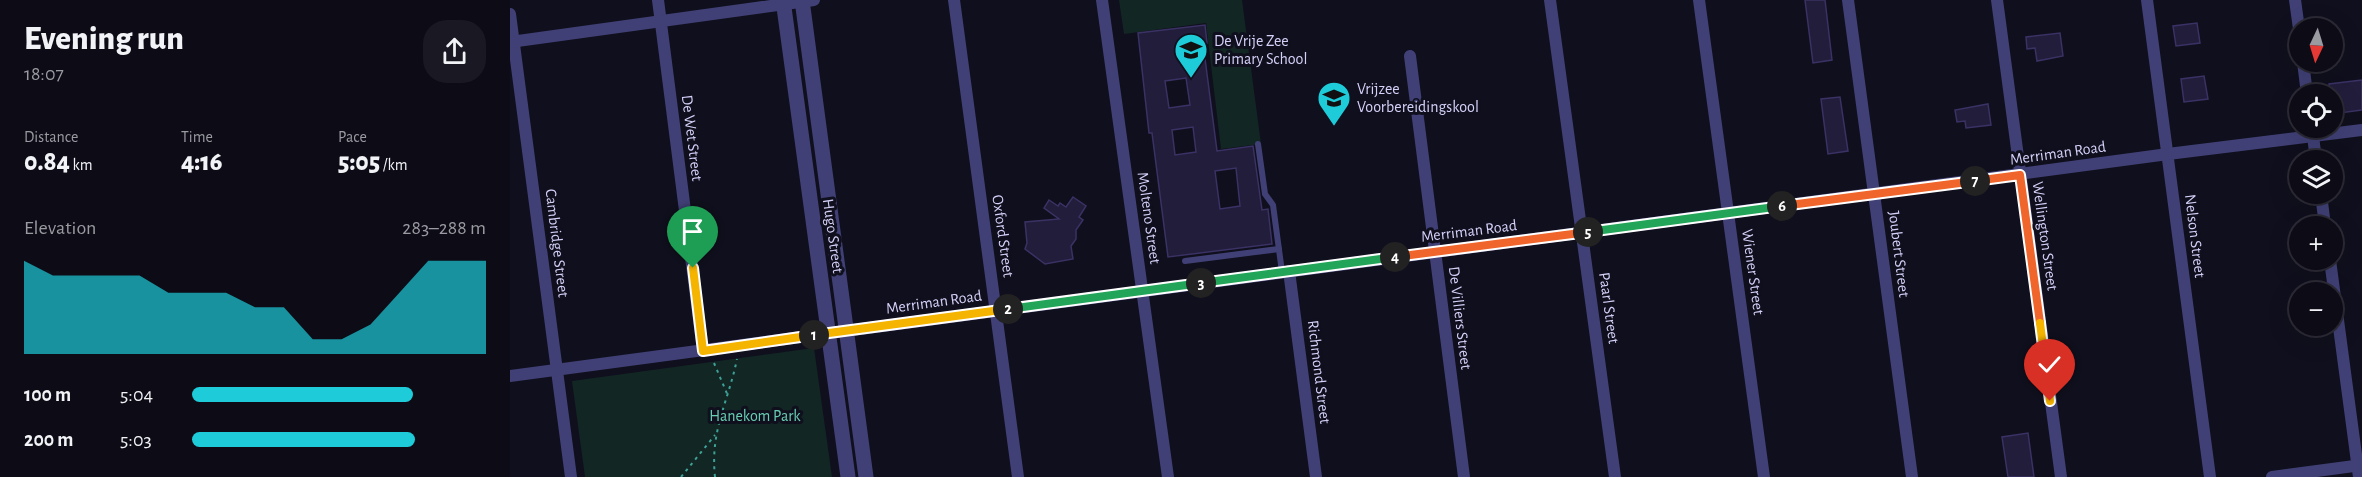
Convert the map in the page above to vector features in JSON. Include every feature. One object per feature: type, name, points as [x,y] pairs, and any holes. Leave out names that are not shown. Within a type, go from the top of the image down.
[{"type":"street","name":"De Wet Street","points":[[658,0],[703,351]]},
{"type":"street","points":[[512,41],[806,0]]},
{"type":"street","name":"Hugo Street","points":[[806,0],[867,477]]},
{"type":"street","name":"Oxford Street","points":[[954,0],[1018,477]]},
{"type":"street","name":"Molteno Street","points":[[1102,0],[1168,477]]},
{"type":"street","name":"Paarl Street","points":[[1550,0],[1615,477]]},
{"type":"street","name":"Wiener Street","points":[[1700,0],[1764,477]]},
{"type":"street","name":"Joubert Street","points":[[1848,0],[1912,477]]},
{"type":"street","name":"Wellington Street","points":[[1997,0],[2061,477]]},
{"type":"street","name":"Nelson Street","points":[[2147,0],[2210,477]]},
{"type":"street","points":[[2295,0],[2298,18]]},
{"type":"street","name":"Hugo Street","points":[[784,3],[848,477]]},
{"type":"street","name":"Cambridge Street","points":[[510,14],[571,477]]},
{"type":"street","name":"De Villiers Street","points":[[1410,56],[1464,477]]},
{"type":"street","name":"Merriman Road","points":[[2343,131],[2362,130]]},
{"type":"street","name":"Merriman Road","points":[[510,376],[2020,175],[2289,136]]},
{"type":"street","points":[[2271,477],[2359,469],[2331,270]]},
{"type":"street","name":"Richmond Street","points":[[1286,272],[1316,477]]},
{"type":"lane","points":[[1258,144],[1265,194],[1273,205],[1279,249],[1286,272]]},
{"type":"lane","points":[[1185,261],[1279,249]]},
{"type":"path","points":[[715,477],[715,435],[738,356]]},
{"type":"path","points":[[714,363],[728,396]]},
{"type":"path","points":[[681,477],[715,435]]},
{"type":"green space","points":[[1119,0],[1242,0],[1261,144],[1221,149],[1206,23],[1124,34]]},
{"type":"green space","name":"Hanekom Park","points":[[814,348],[832,477],[585,477],[572,381]]},
{"type":"building","points":[[1805,0],[1825,0],[1832,60],[1813,63]]},
{"type":"building","points":[[2197,23],[2200,43],[2176,46],[2173,26]]},
{"type":"building","points":[[1205,25],[1207,43],[1203,43],[1217,151],[1253,146],[1262,210],[1268,209],[1272,244],[1168,257],[1152,133],[1149,133],[1138,33]],"holes":[[[1186,78],[1190,105],[1169,108],[1165,81]],[[1193,127],[1196,152],[1175,155],[1172,130]],[[1236,168],[1240,206],[1220,209],[1215,171]]]},
{"type":"building","points":[[2060,33],[2063,56],[2037,61],[2035,48],[2027,49],[2026,37]]},
{"type":"building","points":[[2204,76],[2208,99],[2184,102],[2181,79]]},
{"type":"building","points":[[2362,80],[2362,110],[2343,113],[2343,84],[2329,84]]},
{"type":"building","points":[[1840,97],[1848,151],[1828,154],[1821,99]]},
{"type":"building","points":[[1988,104],[1991,125],[1966,128],[1965,121],[1957,122],[1955,110]]},
{"type":"building","points":[[1073,197],[1086,206],[1079,217],[1083,220],[1076,230],[1076,239],[1071,246],[1073,259],[1045,264],[1025,249],[1027,243],[1025,222],[1059,219],[1044,208],[1049,200],[1058,206],[1060,203],[1066,207]]},
{"type":"building","points":[[2028,433],[2034,477],[2008,477],[2002,437]]},
{"type":"place","name":"De Vrije Zee Primary School","points":[[1191,79]]},
{"type":"place","name":"Vrijzee Voorbereidingskool","points":[[1334,127]]},
{"type":"route","points":[[693,268],[703,351],[2020,175],[2050,401]]}]
